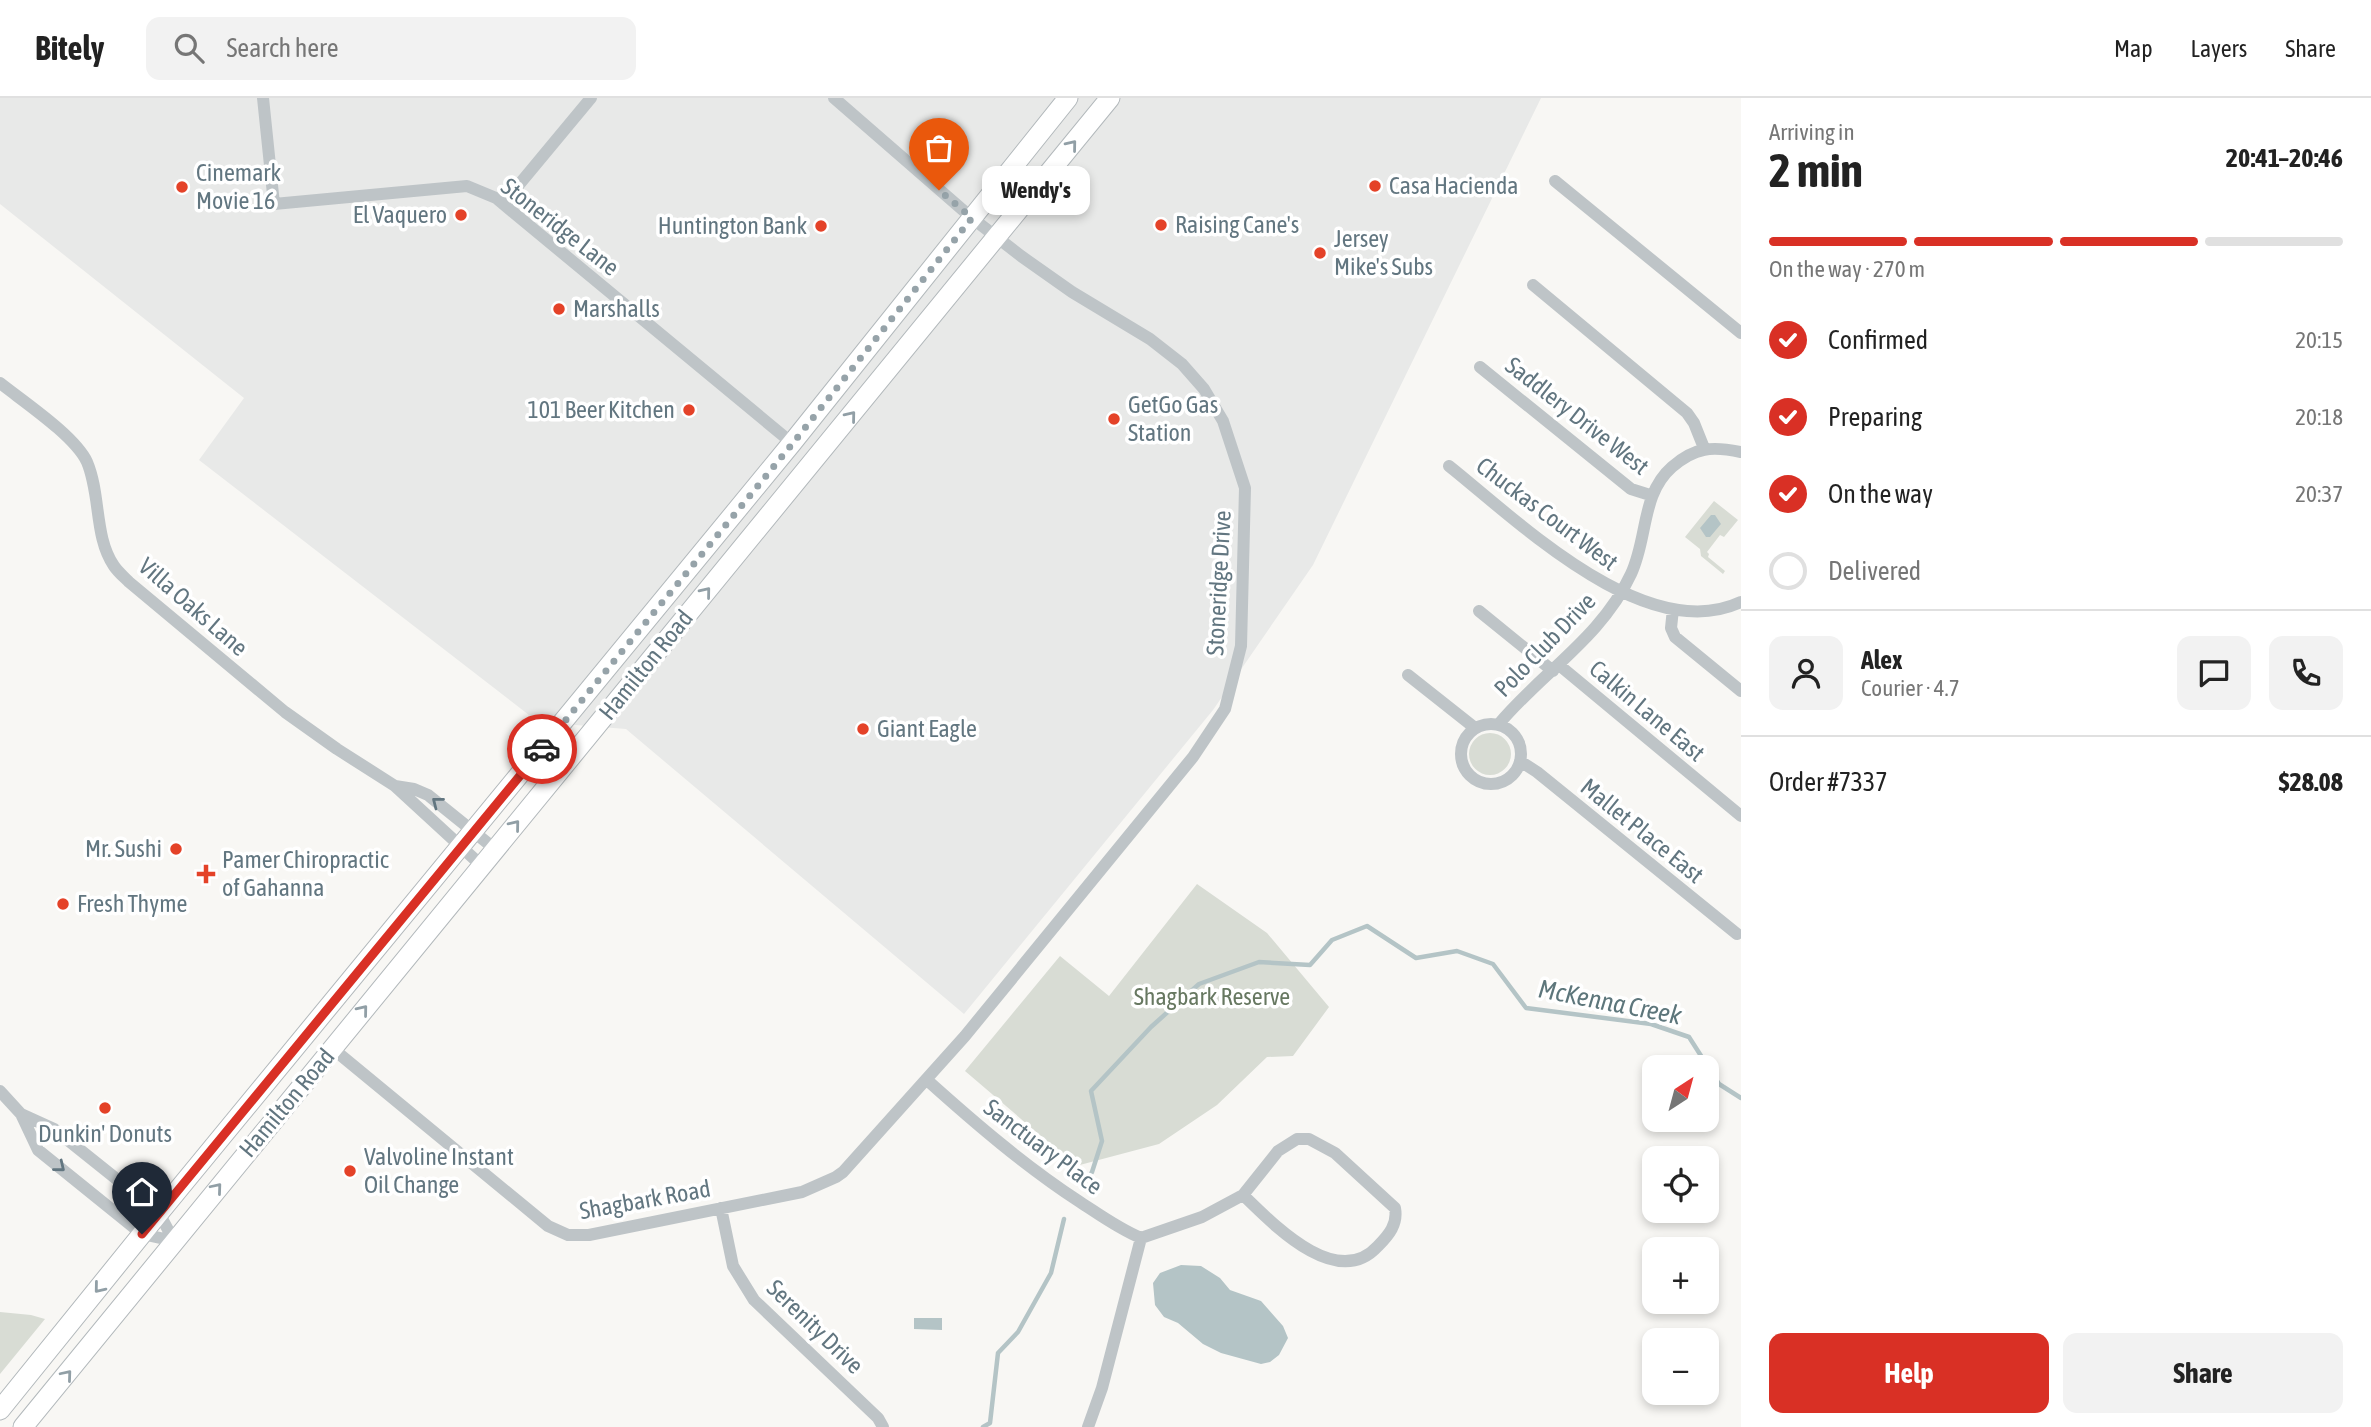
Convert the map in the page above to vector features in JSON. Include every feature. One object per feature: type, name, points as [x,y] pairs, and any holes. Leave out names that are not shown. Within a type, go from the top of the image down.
[{"type":"main road","name":"Hamilton Road","points":[[0,1410],[793,443],[1069,98]]},
{"type":"main road","name":"Hamilton Road","points":[[23,1427],[1110,98]]},
{"type":"street","name":"Stoneridge Lane","points":[[263,98],[274,204],[467,186],[496,198],[793,443]]},
{"type":"street","points":[[503,204],[591,98]]},
{"type":"street","points":[[837,99],[998,238]]},
{"type":"street","points":[[1555,181],[1741,333]]},
{"type":"street","name":"Stoneridge Drive","points":[[965,1037],[1193,757],[1225,709],[1241,646],[1245,488],[1217,410],[1196,379],[1161,348],[1109,312],[1072,292],[998,238]]},
{"type":"street","points":[[1533,285],[1687,414],[1704,448],[1741,452]]},
{"type":"street","name":"Saddlery Drive West","points":[[1480,367],[1631,489],[1650,495]]},
{"type":"street","name":"Villa Oaks Lane","points":[[0,383],[76,446],[86,460],[93,478],[105,546],[114,566],[129,582],[285,712],[395,786],[482,866]]},
{"type":"street","name":"Polo Club Drive","points":[[1498,725],[1598,625],[1622,593],[1639,554],[1650,495],[1673,466],[1704,448]]},
{"type":"street","name":"Chuckas Court West","points":[[1449,466],[1554,550],[1595,579],[1622,593]]},
{"type":"street","name":"Polo Club Drive","points":[[1622,593],[1673,609],[1720,609],[1741,602]]},
{"type":"street","points":[[1673,609],[1671,628],[1675,637],[1741,691]]},
{"type":"street","name":"Calkin Lane East","points":[[1479,611],[1556,668],[1741,816]]},
{"type":"street","points":[[1408,675],[1475,728]]},
{"type":"street","points":[[1487,724],[1498,725],[1514,735],[1519,744],[1520,761],[1514,773],[1497,783],[1487,784],[1470,775],[1463,766],[1461,749],[1464,740],[1475,728],[1487,724]]},
{"type":"street","name":"Mallet Place East","points":[[1520,761],[1737,934]]},
{"type":"street","name":"Villa Oaks Lane","points":[[395,786],[414,789],[428,795],[495,849]]},
{"type":"street","name":"Shagbark Road","points":[[332,1048],[548,1226],[568,1235],[589,1235],[802,1192],[836,1177],[965,1037]]},
{"type":"street","name":"Sanctuary Place","points":[[927,1080],[989,1136],[1058,1188],[1122,1230],[1141,1238]]},
{"type":"street","points":[[0,1091],[21,1114],[38,1150],[142,1234],[174,1241]]},
{"type":"street","points":[[21,1114],[54,1129],[159,1213],[174,1241]]},
{"type":"street","points":[[1088,1427],[1102,1388],[1141,1238],[1202,1217],[1243,1195],[1278,1151],[1297,1139],[1308,1139],[1335,1153],[1395,1208],[1396,1215],[1387,1237],[1373,1252],[1363,1259],[1349,1263],[1306,1248],[1270,1221],[1243,1195]]},
{"type":"street","name":"Serenity Drive","points":[[720,1208],[733,1266],[754,1300],[832,1372],[878,1418],[883,1427]]},
{"type":"shaded area","points":[[0,98],[1541,98],[1313,565],[1213,710],[964,1014],[626,729],[538,722],[199,460],[244,398],[0,204]]},
{"type":"shaded area","points":[[1711,515],[1715,515],[1721,524],[1710,537],[1706,537],[1700,528]]},
{"type":"shaded area","points":[[1181,1265],[1201,1266],[1220,1278],[1230,1290],[1261,1301],[1283,1326],[1288,1338],[1279,1355],[1270,1362],[1261,1364],[1221,1353],[1203,1344],[1178,1323],[1164,1317],[1155,1305],[1153,1283],[1160,1273]]},
{"type":"shaded area","points":[[914,1318],[942,1318],[942,1330],[914,1329]]},
{"type":"green space","points":[[1714,501],[1738,520],[1724,537],[1720,535],[1707,552],[1708,557],[1725,571],[1723,574],[1701,556],[1700,549],[1685,537]]},
{"type":"green space","points":[[1490,733],[1505,739],[1511,754],[1505,769],[1490,775],[1475,769],[1469,754],[1475,739]]},
{"type":"green space","name":"Shagbark Reserve","points":[[1197,884],[1267,933],[1329,1007],[1293,1056],[1267,1057],[1217,1105],[1159,1144],[1076,1166],[965,1071],[1060,956],[1109,996]]},
{"type":"green space","points":[[0,1312],[45,1319],[0,1374]]},
{"type":"waterway","name":"McKenna Creek","points":[[1084,1185],[1092,1172],[1102,1141],[1091,1091],[1151,1027],[1199,984],[1259,962],[1310,965],[1332,940],[1367,926],[1416,958],[1457,951],[1493,964],[1526,1008],[1651,1024],[1689,1037],[1719,1084],[1741,1098]]},
{"type":"waterway","name":"McKenna Creek","points":[[983,1427],[990,1423],[998,1353],[1018,1332],[1051,1273],[1064,1219]]},
{"type":"way so far","points":[[542,749],[793,443],[972,218],[939,190]]},
{"type":"place","name":"Casa Hacienda","points":[[1375,186]]},
{"type":"place","name":"Cinemark Movie 16","points":[[182,187]]},
{"type":"place","name":"Wendy's","points":[[939,190]]},
{"type":"place","name":"El Vaquero","points":[[461,215]]},
{"type":"place","name":"Raising Cane's","points":[[1161,225]]},
{"type":"place","name":"Huntington Bank","points":[[821,226]]},
{"type":"place","name":"Jersey Mike's Subs","points":[[1320,253]]},
{"type":"place","name":"Marshalls","points":[[559,309]]},
{"type":"place","name":"101 Beer Kitchen","points":[[689,410]]},
{"type":"place","name":"GetGo Gas Station","points":[[1114,419]]},
{"type":"place","name":"Giant Eagle","points":[[863,729]]},
{"type":"place","name":"Mr. Sushi","points":[[176,849]]},
{"type":"place","name":"Pamer Chiropractic of Gahanna","points":[[206,874]]},
{"type":"place","name":"Fresh Thyme","points":[[63,904]]},
{"type":"place","name":"Dunkin' Donuts","points":[[105,1108]]},
{"type":"place","name":"Valvoline Instant Oil Change","points":[[350,1171]]},
{"type":"route","points":[[142,1234],[542,749]]}]
